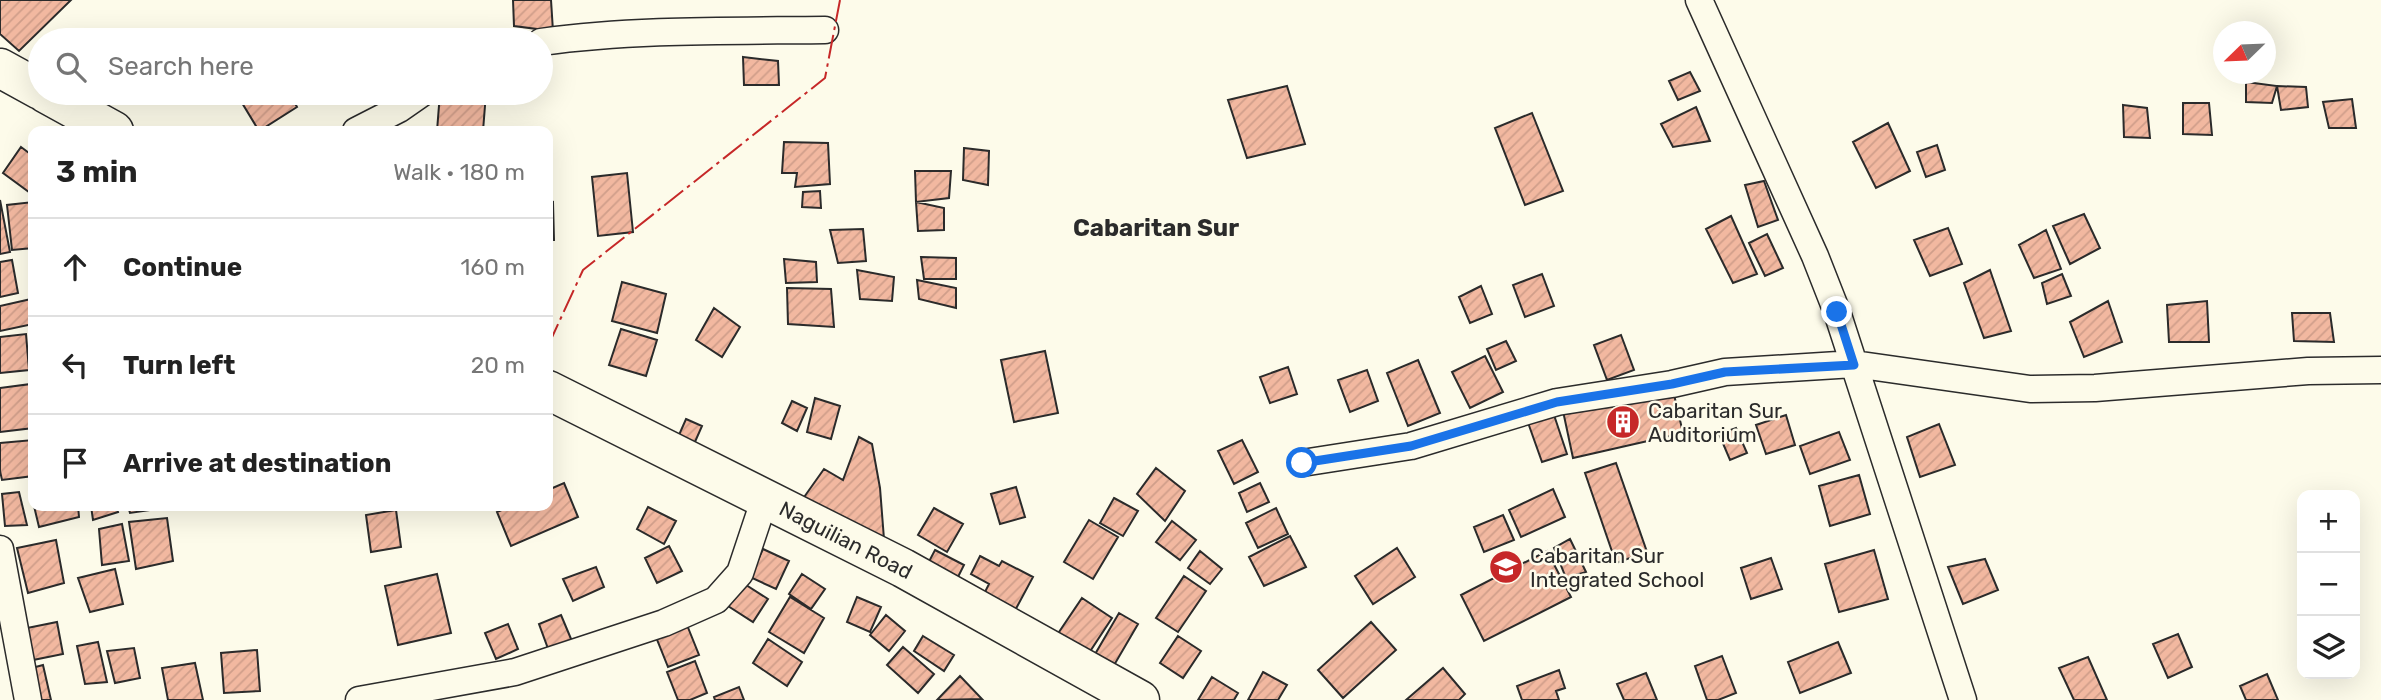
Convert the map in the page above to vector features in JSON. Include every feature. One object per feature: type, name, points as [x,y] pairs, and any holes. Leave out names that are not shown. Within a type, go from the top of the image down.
[{"type":"highway","points":[[0,68],[28,83]]},
{"type":"highway","points":[[67,105],[105,126]]},
{"type":"highway","name":"Naguilian Road","points":[[553,392],[903,568],[1140,700]]},
{"type":"street","points":[[1699,0],[1815,257],[1837,312],[1963,700]]},
{"type":"street","points":[[553,40],[661,32],[825,30]]},
{"type":"street","points":[[366,126],[404,105]]},
{"type":"street","points":[[1302,463],[1411,446],[1557,402],[1672,384],[1725,372],[1854,365],[2030,389],[2095,388],[2308,371],[2381,370]]},
{"type":"street","points":[[359,700],[515,672],[652,627],[716,600],[740,573],[765,498]]},
{"type":"street","points":[[0,549],[28,700]]},
{"type":"building","points":[[0,0],[71,0],[42,28],[28,28],[28,42],[19,51],[0,34]]},
{"type":"building","points":[[513,0],[551,0],[553,28],[514,26]]},
{"type":"building","points":[[743,57],[778,61],[779,85],[744,85]]},
{"type":"building","points":[[1690,72],[1700,91],[1678,100],[1669,81]]},
{"type":"building","points":[[2246,84],[2277,86],[2272,103],[2246,102]]},
{"type":"building","points":[[1287,86],[1305,144],[1247,158],[1228,100]]},
{"type":"building","points":[[2277,86],[2306,87],[2308,107],[2281,110]]},
{"type":"building","points":[[2352,99],[2356,128],[2329,128],[2323,102]]},
{"type":"building","points":[[2183,103],[2209,103],[2212,135],[2183,134]]},
{"type":"building","points":[[243,105],[297,107],[267,126],[256,126]]},
{"type":"building","points":[[439,105],[485,105],[483,126],[437,126]]},
{"type":"building","points":[[2123,105],[2147,108],[2150,138],[2124,137]]},
{"type":"building","points":[[1696,107],[1710,141],[1673,147],[1661,124]]},
{"type":"building","points":[[1532,113],[1563,191],[1525,205],[1495,128]]},
{"type":"building","points":[[1888,123],[1910,171],[1876,188],[1853,142]]},
{"type":"building","points":[[784,142],[828,143],[830,184],[795,187],[797,173],[782,173]]},
{"type":"building","points":[[1937,145],[1945,170],[1926,177],[1917,152]]},
{"type":"building","points":[[21,147],[28,152],[28,191],[3,173]]},
{"type":"building","points":[[964,148],[989,151],[988,185],[963,180]]},
{"type":"building","points":[[915,171],[951,171],[949,198],[916,202]]},
{"type":"building","points":[[627,173],[633,232],[598,236],[592,177]]},
{"type":"building","points":[[1764,181],[1778,220],[1758,227],[1745,185]]},
{"type":"building","points":[[820,191],[821,208],[802,207],[803,192]]},
{"type":"building","points":[[0,200],[10,252],[0,254]]},
{"type":"building","points":[[916,202],[944,208],[944,230],[918,231]]},
{"type":"building","points":[[28,203],[28,248],[12,250],[7,205]]},
{"type":"building","points":[[2084,214],[2100,248],[2070,264],[2053,226]]},
{"type":"building","points":[[1731,216],[1757,274],[1733,283],[1706,229]]},
{"type":"building","points":[[1948,228],[1962,264],[1930,276],[1914,240]]},
{"type":"building","points":[[863,229],[866,261],[838,263],[830,230]]},
{"type":"building","points":[[2046,230],[2061,269],[2034,278],[2019,245]]},
{"type":"building","points":[[1767,234],[1783,268],[1765,276],[1749,243]]},
{"type":"building","points":[[921,257],[956,258],[956,279],[924,279]]},
{"type":"building","points":[[784,259],[816,262],[817,282],[786,283]]},
{"type":"building","points":[[12,260],[18,293],[0,297],[0,262]]},
{"type":"building","points":[[857,270],[894,277],[892,301],[860,299]]},
{"type":"building","points":[[1990,270],[2011,331],[1984,338],[1964,283]]},
{"type":"building","points":[[1542,274],[1554,306],[1525,317],[1513,285]]},
{"type":"building","points":[[2062,274],[2071,296],[2047,304],[2042,283]]},
{"type":"building","points":[[917,280],[956,288],[956,308],[919,299]]},
{"type":"building","points":[[622,282],[666,294],[657,333],[612,321]]},
{"type":"building","points":[[1481,286],[1492,314],[1470,323],[1459,297]]},
{"type":"building","points":[[787,288],[831,289],[834,327],[788,324]]},
{"type":"building","points":[[28,300],[28,325],[0,331],[0,306]]},
{"type":"building","points":[[2108,301],[2122,342],[2084,357],[2070,322]]},
{"type":"building","points":[[2207,301],[2209,342],[2169,342],[2167,305]]},
{"type":"building","points":[[714,308],[740,327],[722,357],[696,340]]},
{"type":"building","points":[[2292,313],[2330,313],[2334,342],[2294,341]]},
{"type":"building","points":[[621,329],[657,340],[646,376],[609,365]]},
{"type":"building","points":[[26,334],[28,370],[0,373],[0,337]]},
{"type":"building","points":[[1621,335],[1634,370],[1607,380],[1594,345]]},
{"type":"building","points":[[1506,341],[1516,361],[1496,370],[1487,349]]},
{"type":"building","points":[[1045,351],[1058,413],[1014,422],[1001,360]]},
{"type":"building","points":[[1485,356],[1503,392],[1470,408],[1452,372]]},
{"type":"building","points":[[1418,360],[1440,413],[1408,426],[1387,373]]},
{"type":"building","points":[[1288,367],[1297,394],[1270,403],[1260,377]]},
{"type":"building","points":[[1367,370],[1378,401],[1350,412],[1338,380]]},
{"type":"building","points":[[28,384],[28,429],[0,432],[0,388]]},
{"type":"building","name":"Cabaritan Sur Auditorium","points":[[1672,386],[1683,433],[1573,458],[1563,411]]},
{"type":"building","points":[[815,398],[840,406],[831,439],[807,432]]},
{"type":"building","points":[[792,401],[807,408],[797,431],[782,423]]},
{"type":"building","points":[[1552,409],[1567,454],[1542,462],[1526,417]]},
{"type":"building","points":[[1786,415],[1795,445],[1766,454],[1756,425]]},
{"type":"building","points":[[686,419],[702,426],[691,451],[675,444]]},
{"type":"building","points":[[1939,424],[1955,465],[1920,477],[1907,437]]},
{"type":"building","points":[[1736,428],[1747,453],[1730,460],[1719,434]]},
{"type":"building","points":[[1839,432],[1850,460],[1810,474],[1800,446]]},
{"type":"building","points":[[859,437],[872,444],[880,488],[884,539],[802,500],[824,469],[843,480]]},
{"type":"building","points":[[28,440],[28,477],[2,480],[0,443]]},
{"type":"building","points":[[1242,440],[1258,472],[1234,484],[1218,451]]},
{"type":"building","points":[[1616,463],[1647,552],[1616,563],[1585,473]]},
{"type":"building","points":[[1156,468],[1185,491],[1165,521],[1137,494]]},
{"type":"building","points":[[1859,475],[1870,514],[1830,526],[1819,486]]},
{"type":"building","points":[[564,483],[578,517],[511,546],[497,512],[553,511],[553,488]]},
{"type":"building","points":[[1260,483],[1269,502],[1247,512],[1239,493]]},
{"type":"building","points":[[1016,487],[1025,517],[1000,524],[991,494]]},
{"type":"building","points":[[1553,489],[1565,517],[1521,537],[1509,510]]},
{"type":"building","points":[[19,492],[27,525],[5,526],[2,494]]},
{"type":"building","points":[[1114,498],[1138,511],[1123,536],[1100,523]]},
{"type":"building","points":[[648,507],[676,521],[664,544],[637,529]]},
{"type":"building","points":[[934,508],[963,524],[947,552],[918,535]]},
{"type":"building","points":[[1276,508],[1288,534],[1258,548],[1246,523]]},
{"type":"building","points":[[35,511],[78,511],[79,517],[39,527]]},
{"type":"building","points":[[92,511],[118,511],[118,512],[93,520]]},
{"type":"building","points":[[396,511],[401,547],[371,552],[366,515]]},
{"type":"building","points":[[1503,515],[1514,540],[1484,552],[1474,527]]},
{"type":"building","points":[[167,518],[173,561],[136,569],[129,522]]},
{"type":"building","points":[[1089,520],[1118,537],[1093,579],[1064,562]]},
{"type":"building","points":[[1172,521],[1196,540],[1180,560],[1156,542]]},
{"type":"building","points":[[122,524],[129,561],[102,565],[99,529]]},
{"type":"building","points":[[1290,536],[1306,567],[1264,586],[1249,557]]},
{"type":"building","points":[[1570,539],[1586,572],[1566,578],[1554,548]]},
{"type":"building","points":[[56,540],[64,583],[28,593],[17,548]]},
{"type":"building","points":[[669,546],[682,571],[657,583],[645,558]]},
{"type":"building","points":[[1397,548],[1415,577],[1373,604],[1355,576]]},
{"type":"building","points":[[763,549],[789,561],[776,589],[750,577]]},
{"type":"building","points":[[935,550],[964,565],[953,587],[923,573]]},
{"type":"building","points":[[1874,550],[1888,599],[1839,612],[1825,564]]},
{"type":"building","points":[[1200,551],[1222,569],[1210,584],[1188,568]]},
{"type":"building","points":[[1547,551],[1571,597],[1484,641],[1461,595]]},
{"type":"building","points":[[980,556],[999,566],[1002,561],[1033,577],[1012,616],[981,600],[989,584],[971,574]]},
{"type":"building","points":[[1771,558],[1782,589],[1751,599],[1741,568]]},
{"type":"building","points":[[1985,559],[1998,590],[1963,604],[1948,567]]},
{"type":"building","points":[[596,567],[604,587],[573,601],[563,579]]},
{"type":"building","points":[[115,569],[123,604],[90,612],[78,578]]},
{"type":"building","points":[[437,574],[451,633],[398,645],[385,586]]},
{"type":"building","points":[[802,574],[825,589],[811,609],[789,594]]},
{"type":"building","points":[[1184,576],[1206,591],[1178,632],[1156,618]]},
{"type":"building","points":[[743,583],[768,599],[753,622],[728,606]]},
{"type":"building","points":[[790,597],[824,618],[804,653],[769,632]]},
{"type":"building","points":[[857,597],[881,607],[870,632],[847,622]]},
{"type":"building","points":[[1082,598],[1112,618],[1087,656],[1057,635]]},
{"type":"building","points":[[1119,613],[1138,624],[1113,667],[1094,656]]},
{"type":"building","points":[[561,615],[574,646],[550,654],[539,624]]},
{"type":"building","points":[[886,615],[905,631],[889,651],[870,635]]},
{"type":"building","points":[[57,622],[63,654],[33,660],[27,628]]},
{"type":"building","points":[[1371,622],[1396,650],[1343,698],[1318,670]]},
{"type":"building","points":[[508,624],[518,649],[496,659],[485,633]]},
{"type":"building","points":[[687,625],[699,655],[668,667],[656,637]]},
{"type":"building","points":[[2178,634],[2192,667],[2168,678],[2153,644]]},
{"type":"building","points":[[923,636],[954,655],[944,671],[914,651]]},
{"type":"building","points":[[1178,636],[1201,651],[1183,678],[1160,663]]},
{"type":"building","points":[[768,639],[802,662],[787,686],[753,663]]},
{"type":"building","points":[[98,642],[107,682],[85,684],[77,646]]},
{"type":"building","points":[[1838,642],[1851,673],[1800,693],[1788,662]]},
{"type":"building","points":[[903,647],[934,674],[918,693],[887,665]]},
{"type":"building","points":[[134,648],[140,678],[115,683],[107,651]]},
{"type":"building","points":[[257,650],[260,691],[224,693],[221,653]]},
{"type":"building","points":[[1722,656],[1736,693],[1718,700],[1707,700],[1695,666]]},
{"type":"building","points":[[2088,657],[2107,700],[2074,700],[2059,668]]},
{"type":"building","points":[[695,661],[707,693],[690,700],[678,700],[667,672]]},
{"type":"building","points":[[195,663],[203,700],[168,700],[162,668]]},
{"type":"building","points":[[43,665],[51,700],[36,700],[28,669]]},
{"type":"building","points":[[1443,668],[1465,694],[1459,700],[1406,700]]},
{"type":"building","points":[[1559,670],[1565,688],[1556,691],[1559,700],[1522,700],[1517,686]]},
{"type":"building","points":[[1263,672],[1287,685],[1278,700],[1248,700]]},
{"type":"building","points":[[1646,673],[1657,700],[1624,700],[1617,684]]},
{"type":"building","points":[[2267,674],[2278,700],[2246,700],[2240,686]]},
{"type":"building","points":[[960,676],[982,699],[937,700]]},
{"type":"building","points":[[1212,677],[1238,693],[1234,700],[1198,700]]},
{"type":"building","points":[[739,687],[744,700],[715,700],[714,697]]},
{"type":"power","points":[[553,335],[583,270],[825,78],[840,0]]},
{"type":"place","name":"Cabaritan Sur Auditorium","points":[[1623,422]]},
{"type":"place","name":"Cabaritan Sur Integrated School","points":[[1506,567]]},
{"type":"district","name":"Cabaritan Sur","points":[[1156,228]]},
{"type":"route","points":[[1302,463],[1411,446],[1557,402],[1672,384],[1725,372],[1854,365],[1837,312]]}]
